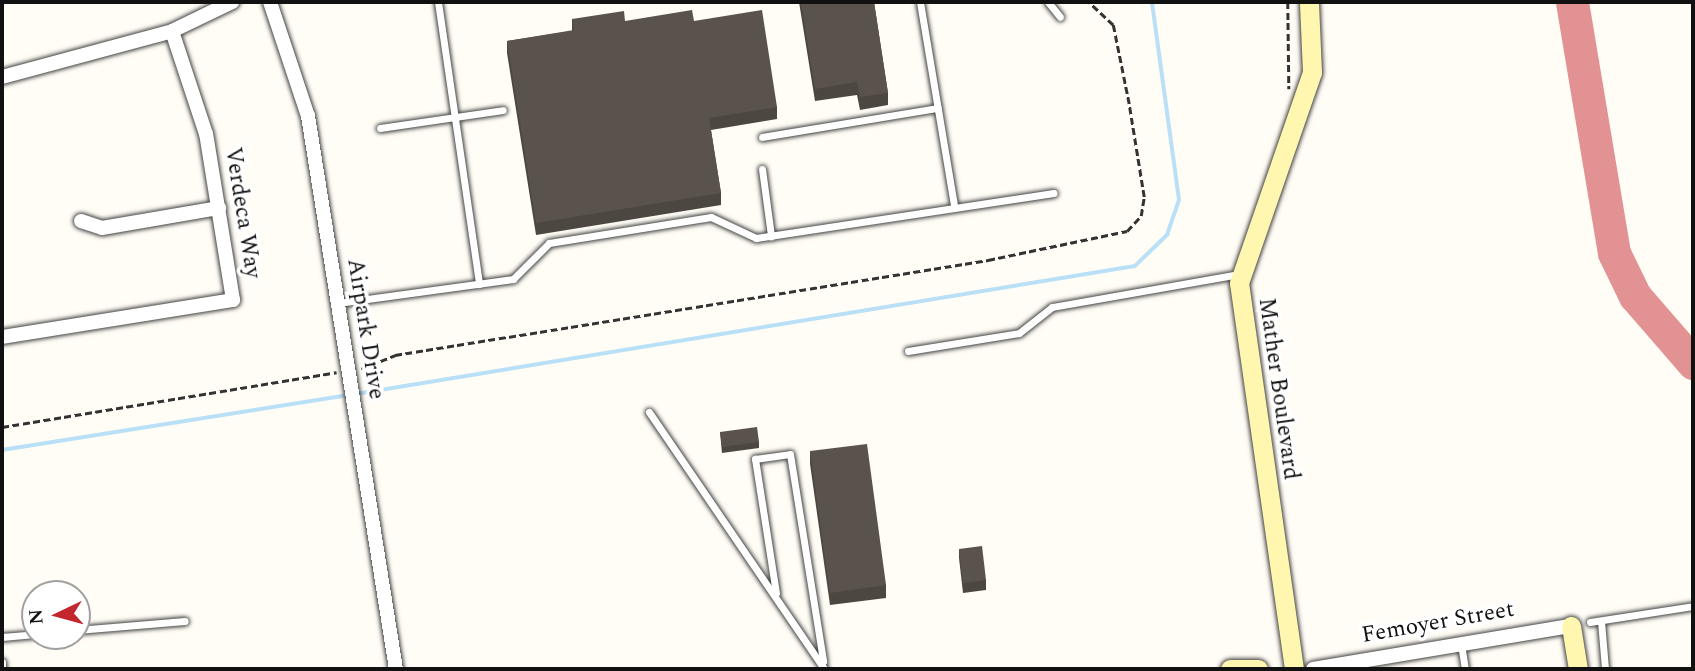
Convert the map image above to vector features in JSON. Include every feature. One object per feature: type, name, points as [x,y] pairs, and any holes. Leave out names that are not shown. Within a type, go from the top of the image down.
[{"type":"street","points":[[2,78],[172,31],[232,2]]},
{"type":"street","name":"Airpark Drive","points":[[270,2],[308,116],[396,669]]},
{"type":"street","name":"Mather Boulevard","points":[[1294,669],[1240,310],[1240,274],[1308,88],[1314,46],[1309,2]]},
{"type":"street","name":"Verdeca Way","points":[[2,337],[233,300],[199,104],[172,31]]},
{"type":"street","points":[[81,221],[102,228],[219,208]]},
{"type":"street","points":[[1578,669],[1581,624]]},
{"type":"street","name":"Femoyer Street","points":[[1313,669],[1581,624]]},
{"type":"street","points":[[1230,669],[1258,669]]},
{"type":"lane","points":[[438,2],[479,284]]},
{"type":"lane","points":[[920,2],[954,206]]},
{"type":"lane","points":[[1048,2],[1060,17]]},
{"type":"lane","points":[[762,137],[938,108]]},
{"type":"lane","points":[[380,128],[503,110]]},
{"type":"lane","points":[[762,169],[771,236]]},
{"type":"lane","points":[[338,303],[513,279],[549,243],[711,216],[738,235],[771,236],[954,206],[1054,193]]},
{"type":"lane","points":[[908,351],[1019,333],[1052,307],[1240,274]]},
{"type":"lane","points":[[649,412],[824,665]]},
{"type":"lane","points":[[776,593],[755,459],[790,454],[824,665]]},
{"type":"lane","name":"Femoyer Street","points":[[1581,624],[1693,606]]},
{"type":"lane","points":[[91,629],[185,621]]},
{"type":"lane","points":[[1601,621],[1605,669]]},
{"type":"lane","points":[[2,636],[21,635]]},
{"type":"lane","points":[[1461,644],[1465,669]]},
{"type":"lane","points":[[2,662],[2,669]]},
{"type":"path","points":[[363,369],[395,355],[988,260],[1127,231],[1141,216],[1144,197],[1127,92],[1113,25],[1087,2]]},
{"type":"path","points":[[1288,2],[1288,103]]},
{"type":"path","points":[[2,427],[332,373]]},
{"type":"building","points":[[801,2],[874,2],[888,93],[860,97],[857,82],[815,89]]},
{"type":"building","points":[[692,10],[694,21],[762,10],[777,107],[709,118],[721,193],[536,223],[507,41],[574,30],[572,19],[624,11],[625,21]]},
{"type":"building","points":[[757,427],[759,442],[722,447],[720,432]]},
{"type":"building","points":[[867,444],[886,585],[830,593],[810,451]]},
{"type":"building","points":[[982,546],[986,580],[963,583],[959,549]]},
{"type":"waterway","points":[[356,394],[1135,266],[1167,235],[1179,200],[1152,2]]},
{"type":"waterway","points":[[2,450],[349,395]]},
{"type":"taxiway","points":[[1572,2],[1614,253],[1635,296],[1693,363]]}]
